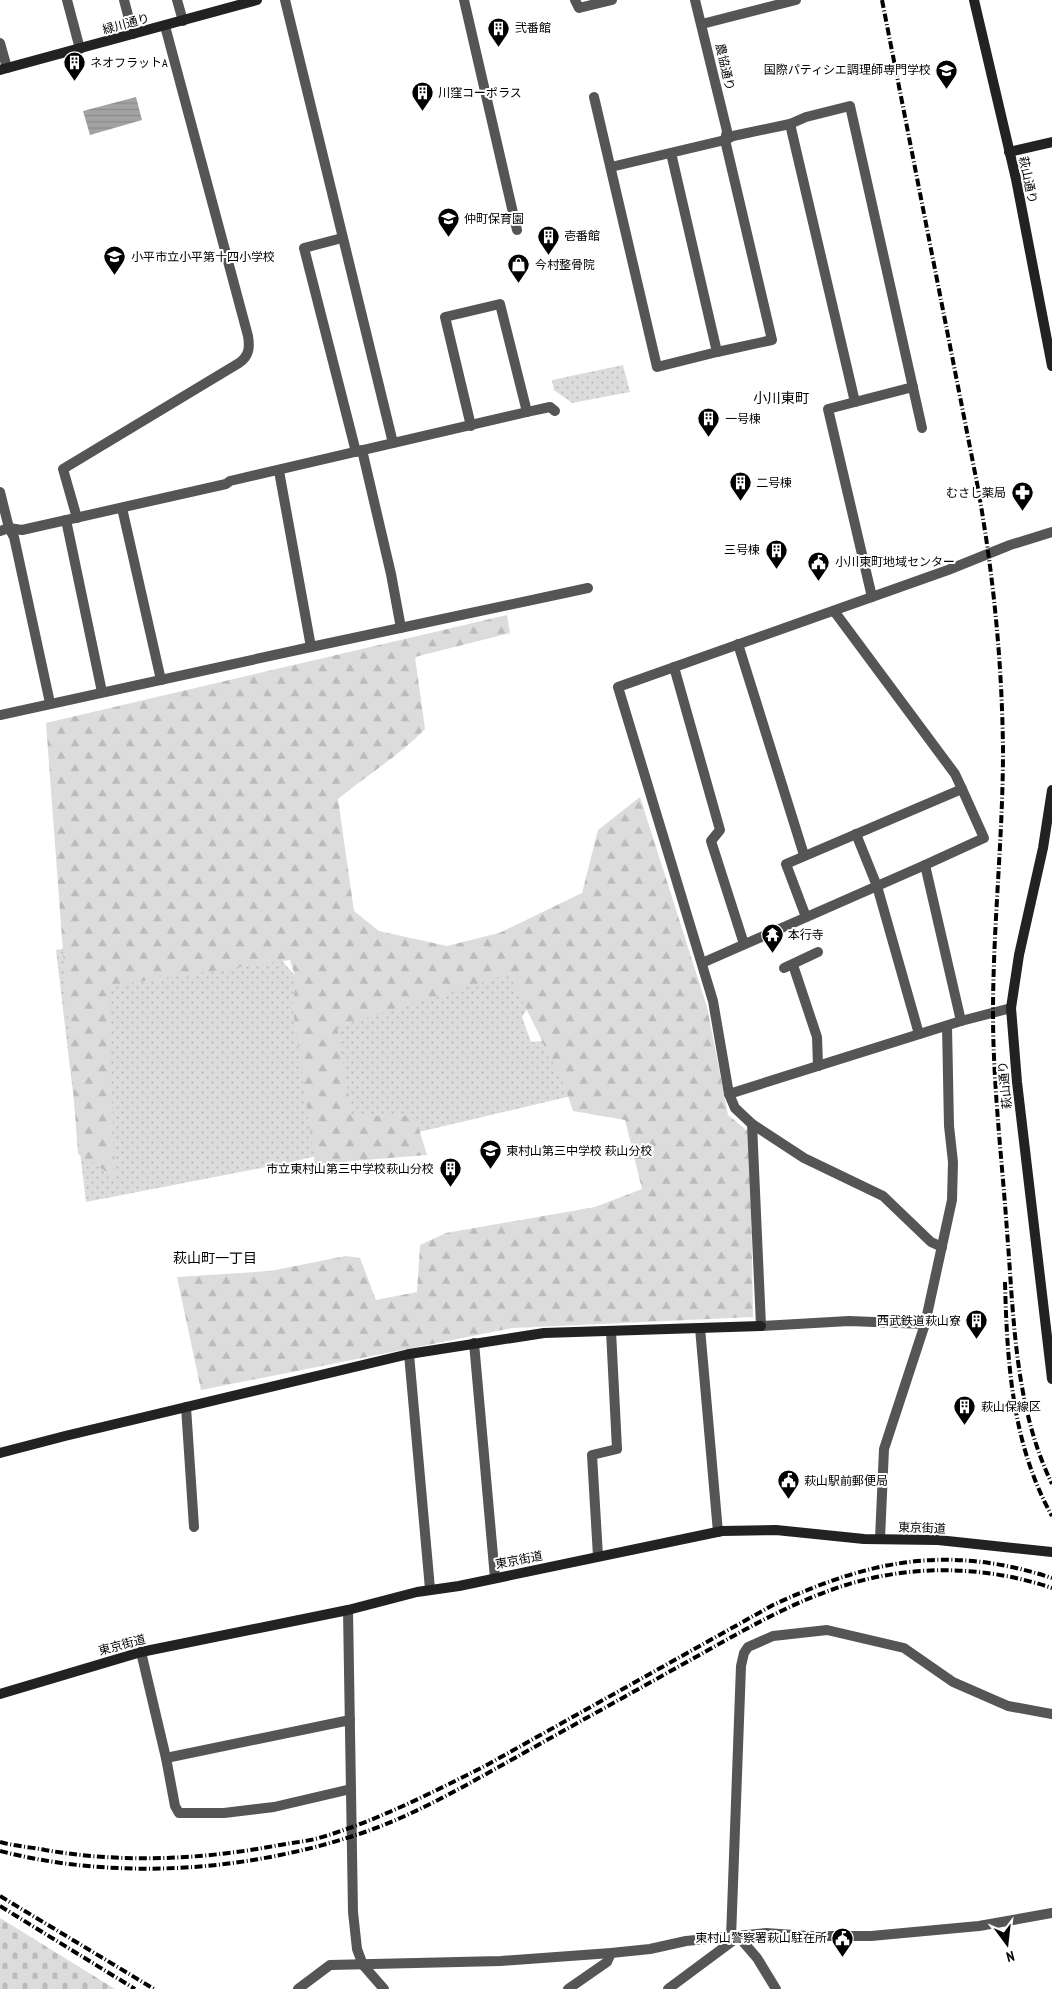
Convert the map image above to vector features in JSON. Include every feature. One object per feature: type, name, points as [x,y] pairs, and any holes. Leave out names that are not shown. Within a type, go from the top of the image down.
[{"type":"street","points":[[67,0],[80,49]]},
{"type":"street","points":[[124,0],[133,34]]},
{"type":"street","points":[[177,0],[183,21]]},
{"type":"street","name":"緑川通り","points":[[3,69],[257,0]]},
{"type":"street","points":[[285,0],[393,443]]},
{"type":"street","points":[[464,0],[517,230]]},
{"type":"street","points":[[575,0],[579,8],[612,0]]},
{"type":"street","name":"農協通り","points":[[695,0],[727,131],[725,140],[772,340],[716,352]]},
{"type":"street","points":[[702,24],[796,0]]},
{"type":"street","name":"萩山通り","points":[[974,0],[1009,152],[1052,366]]},
{"type":"street","points":[[77,518],[63,469],[239,363],[248,354],[248,336],[165,26]]},
{"type":"street","points":[[0,43],[3,69]]},
{"type":"street","points":[[594,97],[657,367],[716,352],[671,153]]},
{"type":"street","points":[[611,167],[725,140],[733,136],[790,124],[806,117],[850,106],[922,428]]},
{"type":"street","points":[[790,124],[855,402]]},
{"type":"street","points":[[1009,152],[1052,142]]},
{"type":"street","points":[[342,238],[304,248],[391,574],[401,628]]},
{"type":"street","points":[[471,426],[444,317],[500,304],[527,412]]},
{"type":"street","points":[[872,597],[828,409],[913,387]]},
{"type":"street","points":[[5,529],[22,530],[122,508],[550,407],[555,411]]},
{"type":"street","points":[[279,471],[311,647]]},
{"type":"street","points":[[0,492],[5,529],[14,537],[50,703]]},
{"type":"street","points":[[122,508],[161,680]]},
{"type":"street","points":[[66,520],[102,692]]},
{"type":"street","points":[[942,1247],[931,1242],[883,1196],[804,1158],[752,1124],[735,1108],[729,1094],[713,1000],[618,687],[834,611],[1010,545],[1052,532]]},
{"type":"street","points":[[0,715],[588,588]]},
{"type":"street","points":[[702,963],[984,838],[955,774],[834,611]]},
{"type":"street","points":[[738,644],[804,855]]},
{"type":"street","points":[[674,667],[720,830],[711,841],[744,944]]},
{"type":"street","points":[[806,917],[786,864],[962,789]]},
{"type":"street","name":"萩山通り","points":[[1052,790],[1043,848],[1019,955],[1011,1008],[1017,1082],[1052,1379]]},
{"type":"street","points":[[856,834],[877,886],[919,1034]]},
{"type":"street","points":[[925,865],[961,1021]]},
{"type":"street","points":[[818,952],[788,966],[817,1037],[818,1066]]},
{"type":"street","points":[[729,1094],[961,1021],[1011,1008]]},
{"type":"street","points":[[880,1539],[884,1449],[926,1324],[952,1200],[953,1162],[949,1126],[947,1026]]},
{"type":"street","points":[[752,1124],[761,1326]]},
{"type":"street","points":[[0,1453],[409,1354],[544,1333],[761,1326],[849,1321],[926,1324]]},
{"type":"street","points":[[700,1328],[718,1532]]},
{"type":"street","points":[[598,1556],[592,1455],[616,1449],[610,1331]]},
{"type":"street","points":[[474,1344],[495,1578]]},
{"type":"street","points":[[409,1354],[430,1590]]},
{"type":"street","points":[[186,1407],[194,1527]]},
{"type":"street","name":"東京街道","points":[[0,1691],[141,1652],[348,1610],[430,1590],[718,1532],[776,1530],[880,1539],[938,1540],[1052,1552]]},
{"type":"street","points":[[348,1610],[353,1912],[357,1949],[363,1965],[384,1989]]},
{"type":"street","points":[[772,1988],[757,1958],[735,1937],[741,1666],[744,1653],[748,1647],[773,1636],[827,1630],[904,1648],[953,1682],[1008,1706],[1052,1714]]},
{"type":"street","points":[[141,1652],[166,1758],[175,1806],[179,1813],[224,1813],[274,1807],[352,1789]]},
{"type":"street","points":[[166,1758],[350,1720]]},
{"type":"street","points":[[298,1989],[330,1965],[501,1961],[611,1953],[766,1933],[808,1936],[871,1936],[979,1926],[1052,1913],[1052,1908]]},
{"type":"street","points":[[668,1989],[735,1937]]},
{"type":"street","points":[[568,1989],[607,1962],[611,1953]]},
{"type":"green space","points":[[623,365],[630,392],[572,403],[554,390],[552,380]]},
{"type":"green space","points":[[507,615],[510,633],[415,657],[425,729],[394,757],[338,799],[354,911],[379,931],[447,946],[499,933],[582,893],[598,830],[640,797],[707,1007],[728,1115],[750,1133],[753,1317],[513,1328],[201,1390],[177,1277],[270,1271],[346,1256],[360,1258],[376,1300],[417,1292],[420,1245],[446,1233],[595,1207],[642,1189],[625,1120],[573,1111],[565,1087],[509,974],[337,1027],[352,1116],[415,1116],[427,1155],[315,1164],[292,1003],[297,983],[290,960],[108,986],[115,1177],[78,1154],[46,723]]},
{"type":"green space","points":[[256,911],[263,939],[304,986],[553,969],[522,1017],[531,1042],[593,1036],[584,1093],[287,1163],[86,1202],[56,950]]},
{"type":"green space","points":[[0,1918],[115,1989],[0,1989]]},
{"type":"shaded area","points":[[136,97],[142,120],[90,135],[83,111]]},
{"type":"railway","points":[[882,0],[977,483],[992,582],[999,649],[1003,750],[993,980],[993,1040],[996,1095],[1018,1360],[1030,1423],[1039,1454],[1052,1484]]},
{"type":"railway","points":[[1005,1282],[1010,1372],[1014,1402],[1028,1460],[1052,1516]]},
{"type":"railway","points":[[0,1842],[102,1857],[160,1858],[245,1851],[319,1838],[383,1815],[465,1776],[773,1605],[843,1577],[876,1568],[910,1562],[944,1560],[978,1562],[1014,1568],[1052,1578]]},
{"type":"railway","points":[[0,1851],[43,1860],[87,1866],[132,1869],[221,1864],[265,1858],[308,1849],[372,1830],[434,1802],[756,1624],[793,1605],[831,1590],[858,1581],[886,1575],[942,1570],[998,1575],[1052,1588]]},
{"type":"railway","points":[[0,1896],[154,1989]]},
{"type":"railway","points":[[0,1906],[135,1989]]},
{"type":"place","name":"弐番館","points":[[499,47]]},
{"type":"place","name":"ネオフラットA","points":[[74,82]]},
{"type":"place","name":"国際パティシエ調理師専門学校","points":[[947,89]]},
{"type":"place","name":"川窪コーポラス","points":[[422,112]]},
{"type":"place","name":"仲町保育園","points":[[448,238]]},
{"type":"place","name":"壱番館","points":[[548,255]]},
{"type":"place","name":"小平市立小平第十四小学校","points":[[115,276]]},
{"type":"place","name":"今村整骨院","points":[[519,284]]},
{"type":"place","name":"一号棟","points":[[709,438]]},
{"type":"place","name":"二号棟","points":[[740,502]]},
{"type":"place","name":"むさし薬局","points":[[1022,512]]},
{"type":"place","name":"三号棟","points":[[776,569]]},
{"type":"place","name":"小川東町地域センター","points":[[819,581]]},
{"type":"place","name":"本行寺","points":[[772,954]]},
{"type":"place","name":"東村山第三中学校 萩山分校","points":[[490,1170]]},
{"type":"place","name":"市立東村山第三中学校萩山分校","points":[[450,1188]]},
{"type":"place","name":"西武鉄道萩山寮","points":[[977,1340]]},
{"type":"place","name":"萩山保線区","points":[[965,1426]]},
{"type":"place","name":"萩山駅前郵便局","points":[[788,1500]]},
{"type":"place","name":"東村山警察署萩山駐在所","points":[[843,1957]]},
{"type":"district","name":"小川東町","points":[[781,398]]},
{"type":"district","name":"萩山町一丁目","points":[[215,1258]]}]
